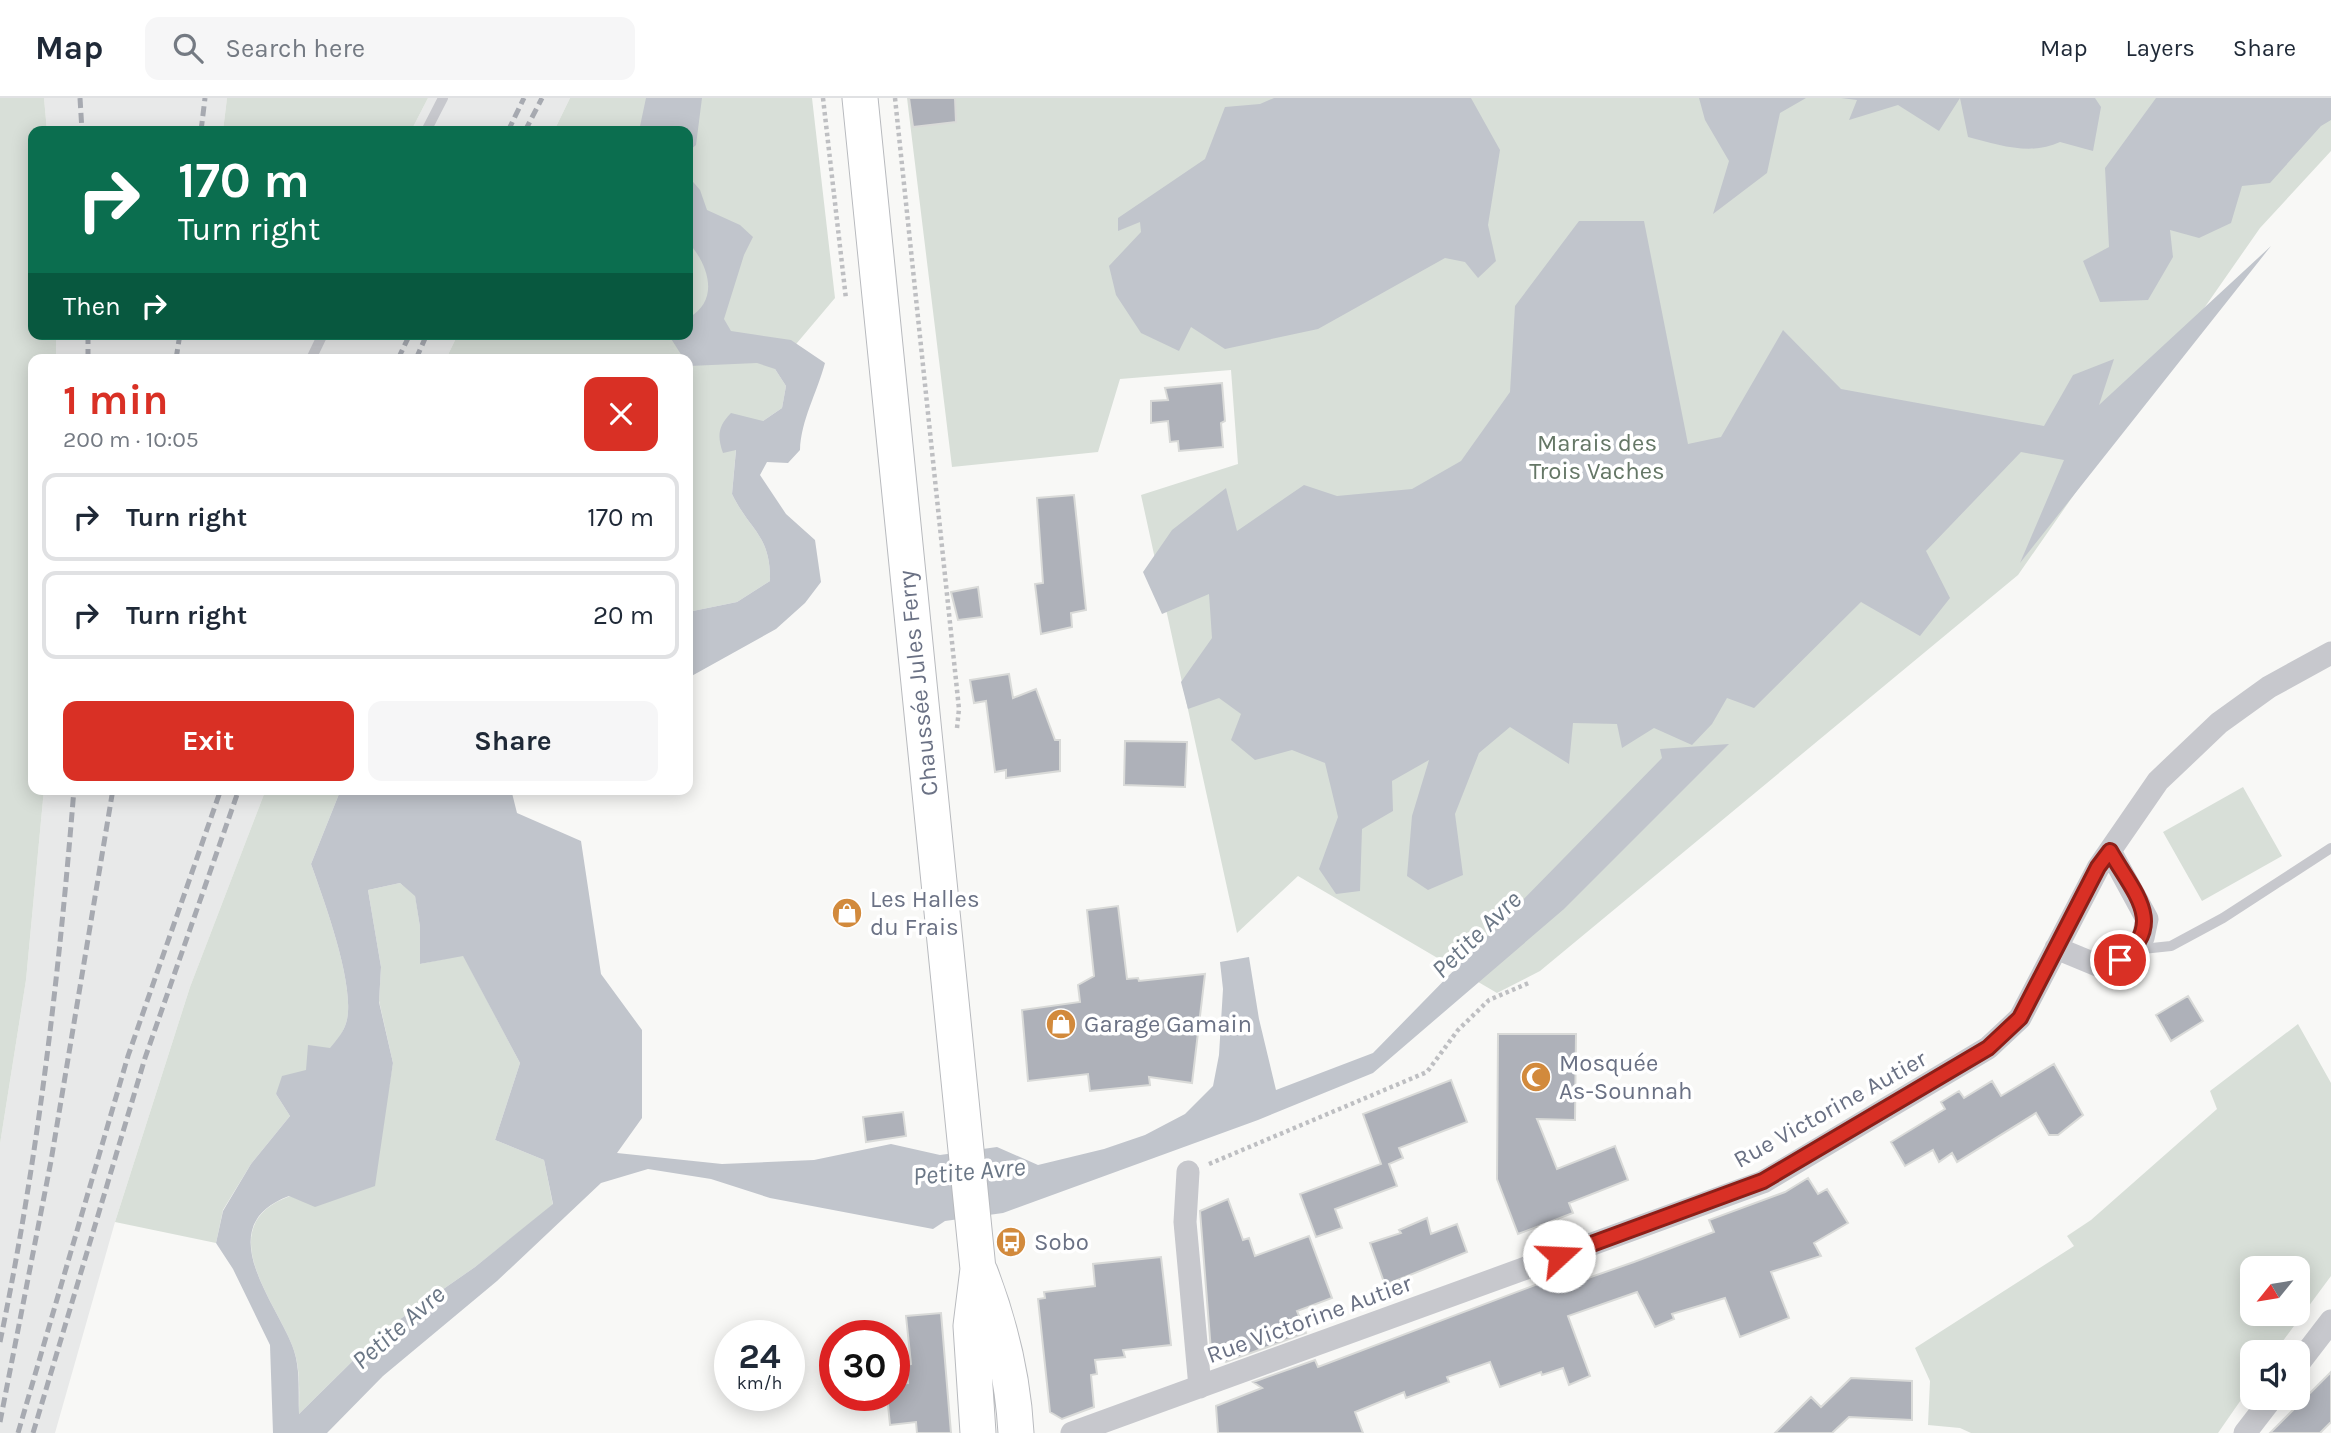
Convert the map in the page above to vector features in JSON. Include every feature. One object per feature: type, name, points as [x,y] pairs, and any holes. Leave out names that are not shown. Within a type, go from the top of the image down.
[{"type":"main road","name":"Chaussée Jules Ferry","points":[[860,98],[978,1269],[971,1326],[978,1433]]},
{"type":"main road","name":"Chaussée Jules Ferry","points":[[978,1269],[999,1321],[1015,1404],[1016,1433]]},
{"type":"street","name":"Rue Victorine Autier","points":[[1072,1433],[1763,1181],[1988,1048],[2020,1018],[2098,867],[2158,782],[2220,723],[2269,687],[2331,653]]},
{"type":"street","points":[[2056,948],[2098,965],[2120,960],[2133,950],[2143,937],[2147,919],[2110,851]]},
{"type":"street","points":[[1188,1172],[1185,1222],[1200,1387]]},
{"type":"street","points":[[2310,1348],[2331,1321]]},
{"type":"street","points":[[2245,1433],[2263,1410]]},
{"type":"lane","points":[[429,126],[443,98]]},
{"type":"lane","points":[[2133,950],[2171,946],[2223,918],[2331,848]]},
{"type":"path","points":[[1188,1172],[1427,1072],[1458,1030],[1489,1000],[1531,982]]},
{"type":"shaded area","points":[[44,98],[227,98],[224,126],[47,126]]},
{"type":"shaded area","points":[[428,98],[570,98],[556,126],[414,126]]},
{"type":"shaded area","points":[[56,340],[455,340],[448,354],[56,354]]},
{"type":"shaded area","points":[[43,795],[264,795],[190,987],[115,1222],[55,1433],[0,1433],[0,1144],[26,980]]},
{"type":"green space","points":[[0,98],[44,98],[47,126],[28,126],[28,340],[56,340],[56,354],[28,354],[28,795],[43,795],[26,980],[0,1144]]},
{"type":"green space","points":[[227,98],[428,98],[414,126],[224,126]]},
{"type":"green space","points":[[570,98],[812,98],[835,298],[775,369],[786,386],[782,408],[763,421],[736,449],[732,494],[763,543],[767,553],[770,581],[737,602],[693,611],[693,354],[448,354],[455,340],[693,340],[693,126],[556,126]]},
{"type":"green space","name":"Marais des Trois Vaches","points":[[907,98],[2331,98],[2331,151],[2260,228],[2018,575],[1540,971],[1497,993],[1298,876],[1237,933],[1141,495],[1238,464],[1231,370],[1120,379],[1098,452],[952,467]]},
{"type":"green space","points":[[2243,787],[2282,856],[2202,901],[2163,832]]},
{"type":"green space","points":[[264,795],[339,795],[311,864],[344,969],[348,1011],[345,1026],[325,1056],[276,1094],[290,1116],[251,1164],[223,1210],[216,1243],[115,1222],[190,987]]},
{"type":"green space","points":[[400,883],[415,895],[420,927],[420,964],[463,955],[520,1063],[495,1140],[544,1160],[553,1205],[475,1267],[383,1331],[299,1414],[299,1379],[295,1353],[254,1264],[251,1243],[254,1225],[267,1209],[290,1196],[315,1206],[384,1116],[393,1063],[379,1001],[381,967],[368,890]]},
{"type":"green space","points":[[2298,1024],[2331,1083],[2331,1276],[2310,1304],[2310,1256],[2240,1256],[2240,1326],[2294,1326],[2284,1340],[2240,1340],[2240,1401],[2218,1433],[1971,1433],[1960,1428],[1928,1425],[1930,1381],[1915,1348],[2074,1246],[2067,1236],[2091,1220],[2217,1109],[2210,1091]]},
{"type":"water","points":[[646,98],[702,98],[696,145],[693,148],[693,126],[640,126]]},
{"type":"water","points":[[1274,98],[1471,98],[1500,150],[1488,225],[1496,261],[1478,278],[1465,262],[1445,258],[1318,329],[1225,349],[1191,327],[1179,351],[1141,333],[1116,295],[1109,266],[1141,232],[1140,222],[1118,231],[1118,218],[1205,159],[1225,107],[1260,104]]},
{"type":"water","points":[[1699,98],[1806,98],[1780,113],[1767,173],[1713,214],[1729,161],[1705,120]]},
{"type":"water","points":[[1841,98],[1960,98],[1939,131],[1898,105],[1849,120],[1857,100]]},
{"type":"water","points":[[1960,98],[2095,98],[2101,107],[2093,151],[2060,142],[2038,148],[2015,148],[1968,137]]},
{"type":"water","points":[[2156,98],[2331,98],[2331,120],[2321,126],[2270,183],[2242,186],[2231,223],[2199,238],[2170,230],[2173,257],[2148,300],[2100,302],[2083,261],[2109,247],[2105,168]]},
{"type":"water","points":[[693,182],[700,190],[707,210],[740,225],[753,237],[744,255],[724,319],[731,331],[791,340],[825,363],[806,417],[800,450],[788,463],[767,462],[760,475],[786,514],[815,540],[821,582],[805,603],[776,629],[693,675],[693,611],[737,602],[770,581],[767,553],[763,543],[732,494],[736,450],[723,453],[719,436],[721,427],[731,413],[763,421],[782,408],[786,386],[775,369],[757,363],[693,366],[693,354],[681,354],[672,340],[693,340],[693,314],[705,302],[708,292],[705,271],[695,251]]},
{"type":"water","points":[[1579,221],[1644,221],[1688,444],[1721,437],[1783,330],[1841,389],[2044,426],[2073,375],[2114,359],[2099,405],[2271,246],[2020,563],[2064,460],[2021,452],[1926,551],[1950,598],[1920,636],[1861,602],[1754,708],[1727,698],[1712,724],[1692,745],[1654,728],[1622,748],[1617,724],[1573,723],[1569,764],[1510,727],[1479,753],[1455,814],[1463,875],[1428,890],[1407,876],[1412,816],[1429,760],[1392,781],[1393,811],[1362,829],[1360,891],[1336,894],[1319,869],[1338,817],[1325,763],[1292,750],[1255,760],[1231,740],[1241,714],[1219,698],[1188,709],[1181,682],[1212,638],[1209,594],[1162,614],[1143,572],[1172,530],[1226,488],[1237,531],[1304,485],[1337,496],[1412,489],[1461,461],[1510,392],[1515,306]]},
{"type":"water","name":"Petite Avre","points":[[1729,744],[1564,909],[1373,1073],[1258,1120],[1003,1213],[945,1221],[933,1229],[770,1198],[711,1179],[648,1169],[601,1183],[497,1281],[383,1376],[327,1433],[273,1433],[270,1345],[233,1269],[216,1243],[223,1211],[251,1164],[290,1116],[276,1094],[282,1076],[306,1070],[308,1045],[330,1048],[345,1026],[348,1011],[344,969],[311,864],[339,795],[512,795],[517,813],[581,841],[601,974],[642,1030],[642,1118],[617,1153],[722,1164],[814,1160],[891,1144],[940,1155],[997,1147],[1038,1165],[1104,1149],[1145,1135],[1185,1114],[1213,1086],[1219,1055],[1223,989],[1220,962],[1249,957],[1259,1019],[1276,1090],[1373,1053],[1662,758],[1660,749]],"holes":[[[400,883],[415,896],[420,927],[420,964],[463,956],[520,1063],[495,1140],[544,1160],[553,1204],[475,1267],[383,1331],[299,1414],[295,1353],[254,1264],[251,1243],[254,1225],[266,1209],[289,1196],[315,1207],[375,1186],[393,1063],[379,1002],[381,967],[368,890]]]},
{"type":"building","points":[[909,98],[955,98],[956,122],[913,127]]},
{"type":"building","points":[[1222,383],[1225,421],[1221,423],[1223,447],[1179,451],[1178,441],[1170,442],[1168,421],[1151,423],[1151,401],[1168,400],[1165,388]]},
{"type":"building","points":[[1074,495],[1086,610],[1071,613],[1072,627],[1041,634],[1035,584],[1043,583],[1037,498]]},
{"type":"building","points":[[978,587],[982,617],[958,620],[951,592]]},
{"type":"building","points":[[1009,674],[1013,698],[1036,689],[1055,740],[1060,740],[1060,771],[1006,778],[1006,770],[995,772],[986,701],[974,703],[970,680]]},
{"type":"building","points":[[1125,741],[1187,742],[1185,787],[1124,785]]},
{"type":"building","points":[[1118,906],[1127,979],[1138,978],[1139,981],[1205,974],[1192,1083],[1149,1077],[1150,1085],[1090,1091],[1088,1074],[1028,1081],[1022,1010],[1080,1002],[1078,985],[1094,976],[1087,910]]},
{"type":"building","points":[[2188,996],[2203,1021],[2171,1041],[2156,1015]]},
{"type":"building","points":[[1498,1034],[1576,1034],[1575,1120],[1537,1119],[1557,1169],[1615,1146],[1628,1180],[1569,1203],[1573,1213],[1518,1234],[1497,1179]]},
{"type":"building","points":[[2054,1064],[2083,1115],[2058,1135],[2049,1135],[2036,1113],[1957,1162],[1952,1153],[1939,1162],[1933,1150],[1905,1166],[1891,1142],[1945,1109],[1941,1102],[1959,1091],[1964,1098],[1992,1081],[2001,1096]]},
{"type":"building","points":[[1451,1080],[1467,1122],[1399,1148],[1403,1158],[1389,1164],[1397,1186],[1335,1209],[1342,1228],[1316,1237],[1300,1194],[1381,1164],[1363,1114]]},
{"type":"building","points":[[903,1112],[906,1136],[866,1142],[863,1117]]},
{"type":"building","points":[[1808,1178],[1818,1194],[1827,1189],[1848,1223],[1814,1243],[1821,1256],[1771,1272],[1789,1318],[1740,1337],[1725,1298],[1672,1314],[1674,1319],[1655,1327],[1637,1292],[1568,1316],[1590,1376],[1569,1385],[1563,1368],[1542,1375],[1541,1372],[1500,1387],[1490,1362],[1447,1377],[1449,1382],[1406,1398],[1404,1392],[1355,1412],[1363,1433],[1218,1433],[1216,1406],[1262,1388],[1253,1382],[1315,1360],[1318,1367],[1567,1273],[1571,1284],[1634,1262],[1714,1232],[1709,1220],[1785,1192]]},
{"type":"building","points":[[1228,1199],[1243,1240],[1249,1238],[1255,1256],[1309,1236],[1332,1298],[1297,1311],[1306,1333],[1226,1362],[1211,1351],[1200,1211]]},
{"type":"building","points":[[1427,1218],[1431,1234],[1457,1224],[1467,1252],[1385,1285],[1370,1243],[1401,1233],[1399,1230]]},
{"type":"building","points":[[1161,1257],[1171,1345],[1123,1350],[1125,1357],[1095,1360],[1097,1374],[1091,1375],[1094,1407],[1062,1419],[1050,1412],[1038,1299],[1045,1298],[1044,1292],[1095,1286],[1093,1264]]},
{"type":"building","points":[[941,1313],[951,1433],[917,1433],[916,1422],[890,1425],[889,1411],[910,1411],[910,1320],[906,1320],[906,1316]]},
{"type":"building","points":[[2331,1372],[2331,1422],[2320,1433],[2270,1433],[2293,1410],[2310,1410],[2310,1393]]},
{"type":"building","points":[[1851,1378],[1912,1381],[1912,1420],[1849,1417],[1832,1433],[1775,1433],[1811,1397],[1821,1407]]},
{"type":"railway","points":[[80,98],[82,126]]},
{"type":"railway","points":[[202,126],[205,98]]},
{"type":"railway","points":[[510,126],[524,98]]},
{"type":"railway","points":[[528,126],[542,98]]},
{"type":"railway","points":[[88,340],[88,354]]},
{"type":"railway","points":[[177,354],[179,340]]},
{"type":"railway","points":[[400,354],[407,340]]},
{"type":"railway","points":[[418,354],[424,340]]},
{"type":"railway","points":[[0,1342],[46,1067],[73,795]]},
{"type":"railway","points":[[0,1422],[51,1161],[112,795]]},
{"type":"railway","points":[[18,1433],[128,1056],[219,795]]},
{"type":"railway","points":[[33,1433],[145,1058],[237,795]]},
{"type":"place","name":"Les Halles du Frais","points":[[847,913]]},
{"type":"place","name":"Garage Gamain","points":[[1061,1024]]},
{"type":"place","name":"Mosquée As-Sounnah","points":[[1536,1077]]},
{"type":"place","name":"Sobo","points":[[1011,1242]]},
{"type":"route","points":[[1559,1256],[1763,1181],[1988,1048],[2020,1018],[2098,867],[2110,851],[2147,919],[2143,937],[2133,950],[2120,960]]}]
